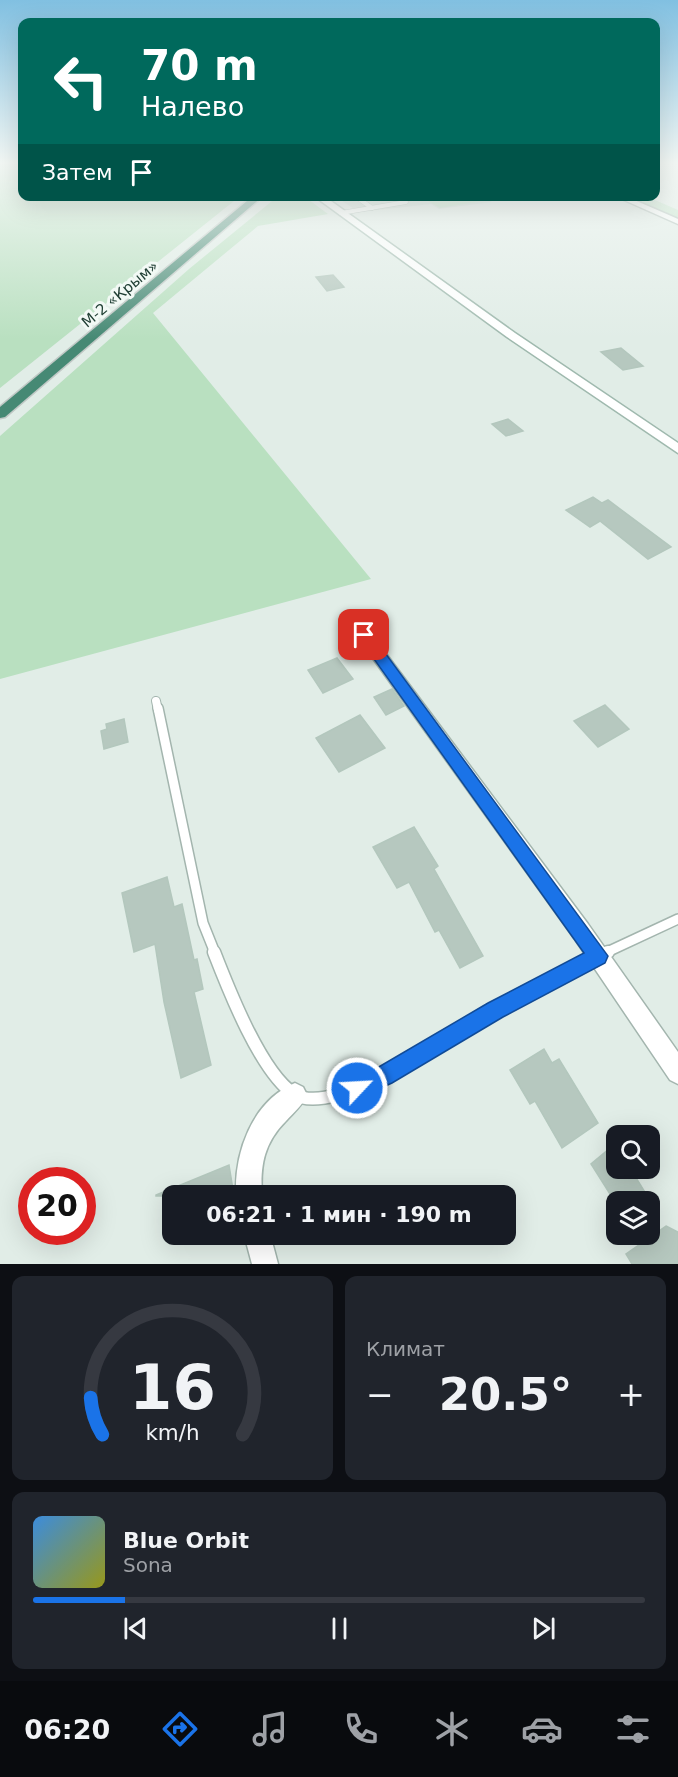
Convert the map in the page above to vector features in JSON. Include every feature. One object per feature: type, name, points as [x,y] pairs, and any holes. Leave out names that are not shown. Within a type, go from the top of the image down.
[{"type":"highway","name":"М-2 «Крым»","points":[[0,414],[229,221]]},
{"type":"main road","points":[[352,221],[511,335],[678,449]]},
{"type":"street","points":[[364,635],[598,956],[678,1072]]},
{"type":"street","points":[[249,1185],[248,1168],[256,1140],[271,1117],[296,1095]]},
{"type":"street","points":[[260,1245],[266,1264]]},
{"type":"lane","points":[[156,701],[203,923],[213,953],[226,984],[273,1072],[287,1089],[296,1095],[313,1099],[331,1098],[357,1088],[384,1075],[495,1010],[598,956],[678,919]]},
{"type":"green space","points":[[0,221],[209,221],[0,388]]},
{"type":"green space","points":[[248,221],[287,221],[258,226],[153,313],[371,579],[0,679],[0,436],[189,269]]},
{"type":"building","points":[[333,275],[344,287],[327,291],[316,277]]},
{"type":"building","points":[[621,348],[643,366],[623,370],[601,352]]},
{"type":"building","points":[[508,419],[523,431],[506,436],[492,424]]},
{"type":"building","points":[[593,497],[602,503],[608,500],[671,547],[648,559],[600,521],[590,527],[566,510]]},
{"type":"building","points":[[337,658],[353,679],[323,693],[308,670]]},
{"type":"building","points":[[392,689],[404,706],[386,715],[374,697]]},
{"type":"building","points":[[605,705],[629,729],[598,747],[574,721]]},
{"type":"building","points":[[360,715],[385,748],[339,772],[316,738]]},
{"type":"building","points":[[124,719],[128,742],[104,749],[101,731],[107,729],[106,724]]},
{"type":"building","points":[[414,827],[438,866],[434,869],[483,956],[460,968],[439,930],[435,932],[409,882],[397,888],[373,847]]},
{"type":"building","points":[[167,877],[174,907],[182,904],[194,960],[197,959],[203,989],[194,992],[211,1065],[181,1078],[164,1002],[155,944],[134,952],[122,893]]},
{"type":"building","points":[[544,1049],[552,1063],[559,1059],[598,1123],[562,1148],[535,1101],[530,1104],[510,1070]]},
{"type":"building","points":[[606,1151],[606,1179],[637,1179],[644,1191],[608,1191],[591,1164]]},
{"type":"building","points":[[229,1165],[232,1185],[180,1185]]},
{"type":"building","points":[[666,1226],[678,1232],[678,1264],[632,1264],[626,1254],[639,1245],[660,1245],[660,1230]]},
{"type":"route","points":[[357,1088],[384,1075],[495,1010],[598,956],[364,635]]}]
